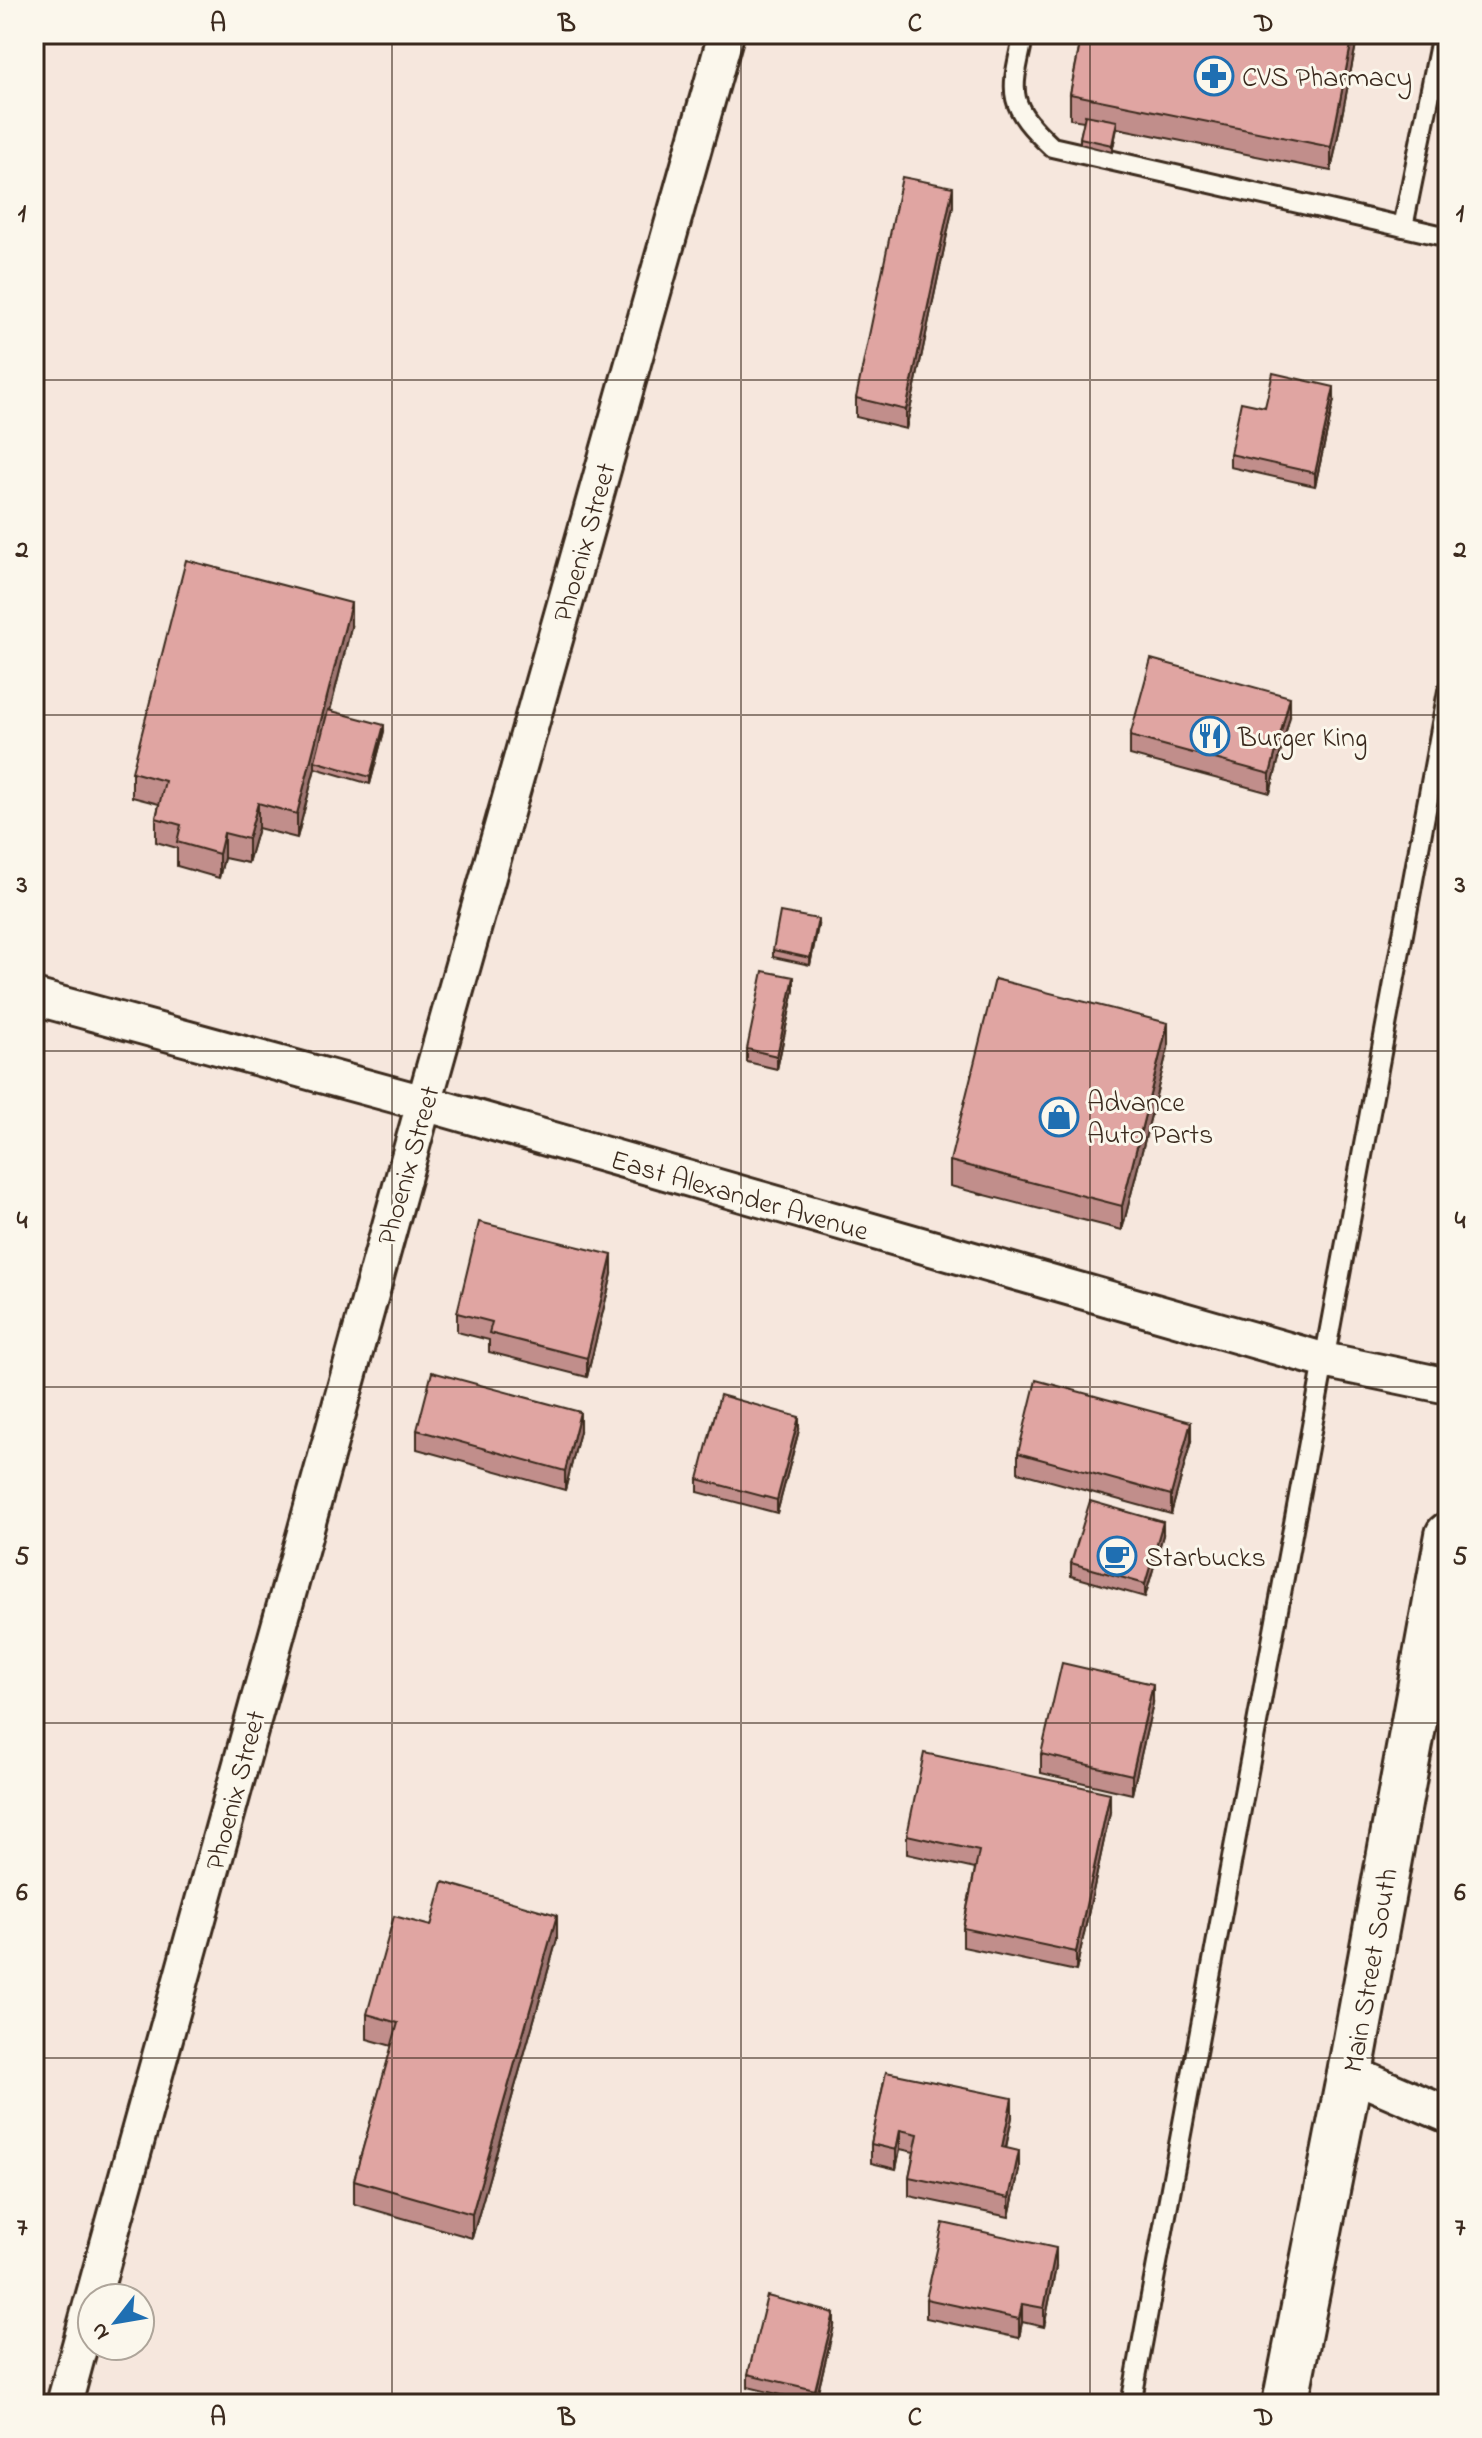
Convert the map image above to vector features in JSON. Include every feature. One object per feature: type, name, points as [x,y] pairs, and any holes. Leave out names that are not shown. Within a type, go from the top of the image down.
[{"type":"main road","name":"Main Street South","points":[[1285,2404],[1350,2073],[1448,1535]]},
{"type":"street","name":"Phoenix Street","points":[[97,2282],[424,1103],[726,34]]},
{"type":"street","name":"East Alexander Avenue","points":[[34,997],[424,1103],[1323,1360],[1448,1386]]},
{"type":"street","points":[[1350,2073],[1448,2115]]},
{"type":"street","name":"Phoenix Street","points":[[64,2404],[76,2359]]},
{"type":"lane","points":[[1024,34],[1012,90],[1024,121],[1052,147],[1448,237]]},
{"type":"lane","points":[[1403,227],[1442,34]]},
{"type":"lane","points":[[1131,2404],[1448,691]]},
{"type":"building","name":"CVS Pharmacy","points":[[1082,34],[1353,34],[1331,147],[1070,94]]},
{"type":"building","points":[[1085,115],[1117,121],[1112,145],[1080,138]]},
{"type":"building","points":[[902,177],[953,187],[906,410],[856,398]]},
{"type":"building","points":[[1273,373],[1334,387],[1315,473],[1230,454],[1241,402],[1265,407]]},
{"type":"building","points":[[186,560],[351,603],[297,814],[258,803],[248,839],[224,833],[219,854],[177,842],[181,825],[156,818],[165,781],[132,772]]},
{"type":"building","name":"Burger King","points":[[1151,659],[1290,697],[1270,774],[1130,736]]},
{"type":"building","points":[[328,710],[384,725],[370,777],[315,761]]},
{"type":"building","points":[[780,912],[818,919],[810,958],[773,950]]},
{"type":"building","points":[[763,971],[794,977],[777,1056],[747,1049]]},
{"type":"building","name":"Advance Auto Parts","points":[[995,979],[1168,1023],[1122,1206],[950,1161]]},
{"type":"building","points":[[479,1222],[612,1255],[587,1358],[489,1333],[492,1322],[457,1313]]},
{"type":"building","points":[[432,1372],[580,1412],[565,1471],[417,1430]]},
{"type":"building","points":[[1036,1380],[1191,1422],[1171,1495],[1018,1453]]},
{"type":"building","points":[[720,1395],[799,1417],[777,1500],[698,1479]]},
{"type":"building","name":"Starbucks","points":[[1090,1501],[1163,1522],[1145,1584],[1071,1563]]},
{"type":"building","points":[[1062,1663],[1153,1684],[1132,1775],[1041,1754]]},
{"type":"building","points":[[924,1753],[1110,1793],[1076,1952],[963,1928],[979,1851],[907,1835]]},
{"type":"building","points":[[443,1882],[557,1915],[472,2214],[354,2180],[398,2023],[367,2014],[394,1916],[431,1926]]},
{"type":"building","points":[[886,2072],[1012,2098],[1002,2147],[1019,2151],[1009,2198],[909,2177],[918,2134],[900,2130],[896,2150],[871,2144]]},
{"type":"building","points":[[943,2223],[1056,2248],[1044,2308],[1022,2304],[1019,2319],[926,2299]]},
{"type":"building","points":[[767,2296],[834,2313],[815,2390],[748,2374]]},
{"type":"place","name":"CVS Pharmacy","points":[[1214,76]]},
{"type":"place","name":"Burger King","points":[[1210,736]]},
{"type":"place","name":"Advance Auto Parts","points":[[1059,1117]]},
{"type":"place","name":"Starbucks","points":[[1117,1556]]}]
